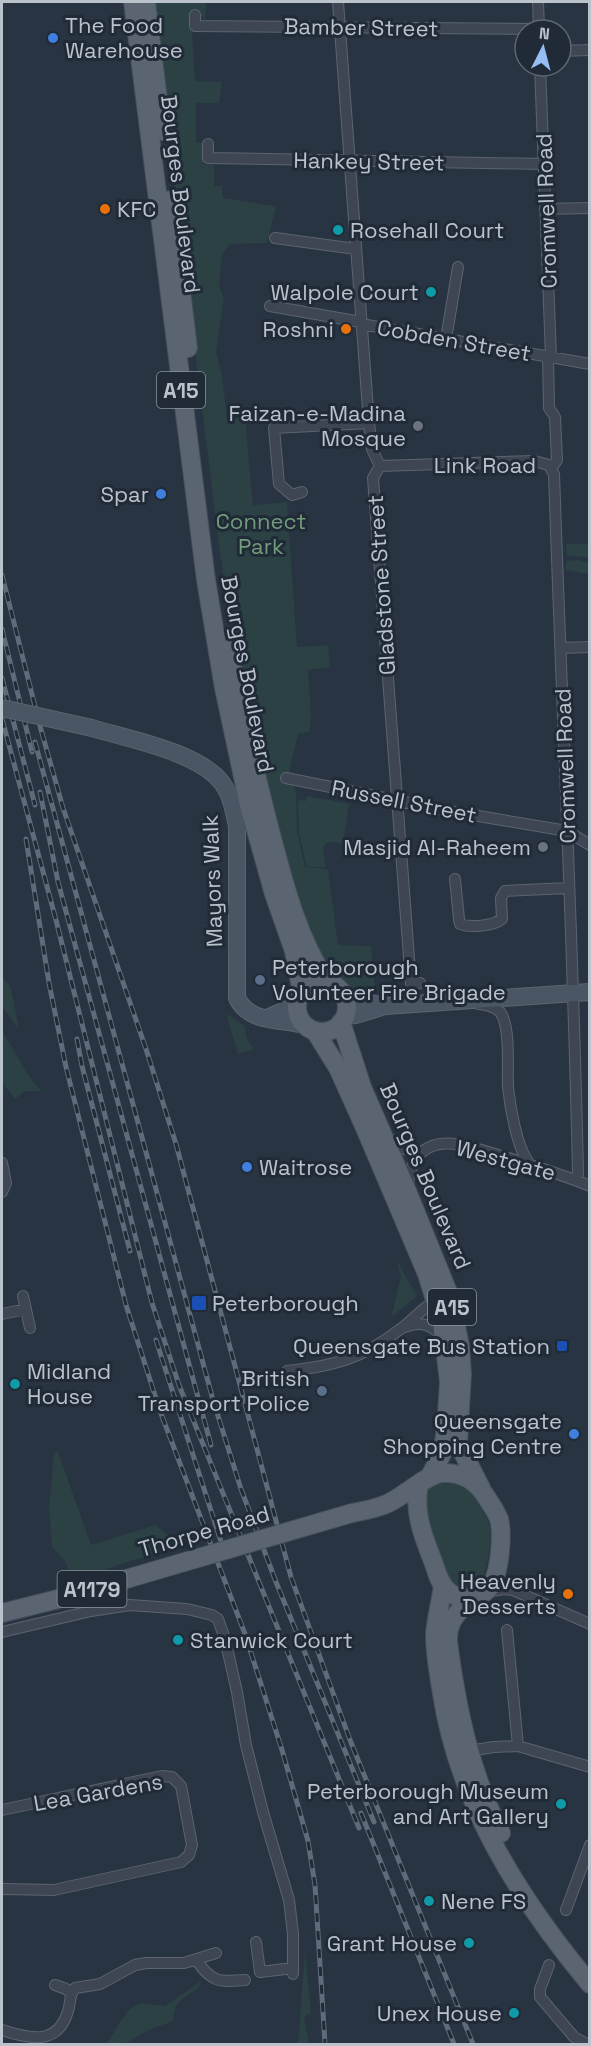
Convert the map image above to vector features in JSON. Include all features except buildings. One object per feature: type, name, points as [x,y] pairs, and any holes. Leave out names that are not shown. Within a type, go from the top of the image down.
[{"type":"main road","name":"Bourges Boulevard","points":[[133,2],[170,306],[212,620],[249,805],[274,894],[294,951],[299,998]]},
{"type":"main road","name":"Bourges Boulevard","points":[[146,2],[218,579],[231,661],[251,756],[278,860],[306,946],[327,982]]},
{"type":"main road","points":[[299,998],[313,983],[327,982]]},
{"type":"main road","name":"A15","points":[[327,982],[340,989],[344,995],[346,1002],[343,1019]]},
{"type":"main road","name":"A15","points":[[299,998],[297,1012],[310,1028]]},
{"type":"main road","name":"Bourges Boulevard","points":[[343,1019],[362,1088],[450,1297],[460,1346],[462,1374],[458,1443],[481,1488]]},
{"type":"main road","points":[[310,1028],[330,1030],[343,1019]]},
{"type":"main road","name":"Bourges Boulevard","points":[[310,1028],[338,1068],[424,1267],[442,1322],[448,1382],[446,1430],[442,1454],[425,1480]]},
{"type":"main road","points":[[478,1595],[456,1596],[450,1593],[443,1585],[422,1531],[416,1503],[425,1480],[441,1473],[457,1474],[472,1480],[481,1488],[496,1512],[500,1527],[501,1544],[496,1573],[491,1586],[452,1619],[447,1630],[451,1670],[464,1736],[480,1789],[510,1849],[556,1924],[590,1967]]},
{"type":"main road","name":"Thorpe Road","points":[[2,1613],[385,1505],[425,1480]]},
{"type":"main road","points":[[385,1505],[398,1508],[408,1515],[422,1531]]},
{"type":"main road","points":[[443,1585],[435,1635],[438,1670],[448,1726],[468,1791],[478,1815],[533,1910],[556,1943],[590,1984]]},
{"type":"street","name":"Gladstone Street","points":[[338,2],[369,423],[372,449],[380,466],[373,478],[411,984],[420,983]]},
{"type":"street","points":[[538,2],[539,18]]},
{"type":"street","name":"Bamber Street","points":[[183,25],[195,20],[341,27],[513,29]]},
{"type":"street","points":[[573,51],[590,50]]},
{"type":"street","name":"Cromwell Road","points":[[540,78],[549,408],[555,417],[557,460],[551,469],[554,474],[569,888],[581,992],[578,1173],[576,1180]]},
{"type":"street","points":[[208,144],[208,158]]},
{"type":"street","name":"Hankey Street","points":[[195,158],[544,164]]},
{"type":"street","points":[[545,209],[590,208]]},
{"type":"street","points":[[275,238],[356,249]]},
{"type":"street","points":[[446,339],[458,267]]},
{"type":"street","name":"Cobden Street","points":[[270,306],[590,364]]},
{"type":"street","points":[[302,492],[292,495],[279,484],[273,422],[369,423]]},
{"type":"street","name":"Link Road","points":[[380,466],[534,461],[549,465],[551,469]]},
{"type":"street","points":[[561,648],[590,647]]},
{"type":"street","name":"Mayors Walk","points":[[2,708],[92,729],[191,759],[208,769],[223,784],[234,810],[237,826],[237,998],[240,1005],[253,1016],[286,1020],[310,1028]]},
{"type":"street","name":"Russell Street","points":[[286,778],[298,786],[567,831],[590,845]]},
{"type":"street","points":[[455,879],[460,924],[465,926],[497,923],[502,920],[501,898],[505,891],[569,888]]},
{"type":"street","points":[[344,995],[370,1004],[386,1006],[581,992]]},
{"type":"street","points":[[266,1018],[299,998]]},
{"type":"street","points":[[459,1002],[485,1004],[500,1012],[506,1025],[509,1090],[521,1151],[529,1163]]},
{"type":"street","points":[[343,1019],[386,1006]]},
{"type":"street","points":[[503,1157],[513,1143],[517,1132]]},
{"type":"street","name":"Westgate","points":[[382,1133],[396,1146],[421,1152]]},
{"type":"street","name":"Westgate","points":[[407,1191],[408,1174],[421,1152],[436,1145],[447,1144],[485,1150],[529,1163],[590,1186]]},
{"type":"street","points":[[2,1163],[6,1183],[2,1192]]},
{"type":"street","points":[[23,1296],[30,1328]]},
{"type":"street","points":[[402,1328],[417,1313],[435,1301],[449,1308],[455,1316]]},
{"type":"street","points":[[2,1314],[26,1309]]},
{"type":"street","points":[[287,1371],[338,1364],[367,1352],[411,1324],[426,1324],[435,1329],[444,1339]]},
{"type":"street","points":[[478,1595],[504,1589],[513,1590],[590,1624]]},
{"type":"street","points":[[2,1632],[91,1611],[130,1605],[187,1608],[218,1619],[237,1692],[263,1812],[289,1900],[293,1934],[293,1971],[260,1972],[256,1942]]},
{"type":"street","points":[[507,1630],[518,1746]]},
{"type":"street","points":[[469,1751],[518,1746],[590,1767]]},
{"type":"street","name":"Lea Gardens","points":[[2,1810],[162,1776],[172,1778],[181,1786],[192,1845],[189,1855],[181,1862],[54,1890],[2,1888]]},
{"type":"street","points":[[566,1910],[590,1845]]},
{"type":"street","points":[[2,2030],[29,2039],[44,2038],[63,2024],[68,2013],[71,1993],[75,1988],[100,1984],[135,1965],[184,1964],[216,1953]]},
{"type":"street","points":[[197,1961],[204,1972],[214,1979],[223,1982],[245,1980]]},
{"type":"street","points":[[549,1965],[540,1989],[540,1996],[574,2037],[587,2044]]},
{"type":"street","points":[[55,1985],[71,1993]]},
{"type":"green space","name":"Connect Park","points":[[152,2],[206,2],[205,21],[198,13],[191,14],[195,81],[222,82],[219,103],[196,103],[196,142],[203,143],[203,164],[214,165],[214,186],[222,186],[223,198],[276,206],[267,243],[230,244],[222,255],[219,287],[224,297],[216,352],[222,375],[227,419],[245,418],[253,505],[287,502],[297,647],[328,645],[330,667],[308,670],[311,715],[309,732],[298,734],[289,773],[296,793],[297,831],[305,867],[328,869],[338,945],[371,946],[375,990],[370,998],[342,982],[319,958],[283,859],[239,671],[220,553]]},
{"type":"green space","points":[[566,544],[589,544],[588,557],[567,556]]},
{"type":"green space","points":[[577,560],[589,563],[588,574],[566,570],[566,561]]},
{"type":"green space","points":[[307,796],[349,804],[343,843],[328,842],[324,845],[326,867],[309,867],[306,864],[299,832],[298,800],[306,801]]},
{"type":"green space","points":[[2,976],[11,988],[19,1030],[2,1006]]},
{"type":"green space","points":[[230,1014],[232,1018],[245,1026],[246,1037],[254,1050],[238,1054],[227,1017]]},
{"type":"green space","points":[[2,1031],[29,1076],[41,1091],[25,1091],[15,1099],[2,1082]]},
{"type":"green space","points":[[396,1259],[417,1296],[391,1317],[401,1276]]},
{"type":"green space","points":[[58,1452],[91,1545],[156,1525],[173,1539],[167,1550],[73,1579],[65,1561],[52,1547],[49,1509],[54,1453]]},
{"type":"green space","points":[[449,1479],[469,1489],[484,1511],[490,1527],[488,1556],[483,1578],[477,1584],[467,1588],[458,1587],[447,1577],[424,1515],[428,1484]]},
{"type":"green space","points":[[305,1951],[311,2013],[304,2017],[309,2044],[298,2044]]},
{"type":"green space","points":[[201,1981],[198,1988],[177,2004],[173,2021],[149,2030],[124,2044],[105,2044],[134,2006],[143,2004],[165,2006]]},
{"type":"railway","points":[[2,575],[63,808],[146,1049],[176,1144],[291,1577],[350,1740],[473,2044]]},
{"type":"railway","points":[[2,629],[32,752]]},
{"type":"railway","points":[[2,678],[35,805]]},
{"type":"railway","points":[[2,719],[56,920],[152,1303],[179,1385],[359,1828]]},
{"type":"railway","points":[[35,742],[213,1400],[241,1489],[276,1582],[374,1822]]},
{"type":"railway","points":[[40,792],[58,882],[211,1445]]},
{"type":"railway","points":[[26,839],[49,983],[66,1067],[126,1305],[160,1411],[245,1634],[308,1841],[315,1885],[325,2044]]},
{"type":"railway","points":[[77,1039],[130,1251]]},
{"type":"railway","points":[[156,1340],[225,1554]]},
{"type":"railway","points":[[361,1813],[454,2044]]},
{"type":"place","name":"The Food Warehouse","points":[[53,38]]},
{"type":"place","name":"KFC","points":[[105,209]]},
{"type":"place","name":"Rosehall Court","points":[[338,230]]},
{"type":"place","name":"Walpole Court","points":[[431,292]]},
{"type":"place","name":"Roshni","points":[[346,329]]},
{"type":"place","name":"Faizan-e-Madina Mosque","points":[[418,426]]},
{"type":"place","name":"Spar","points":[[161,494]]},
{"type":"place","name":"Masjid Al-Raheem","points":[[543,847]]},
{"type":"place","name":"Peterborough Volunteer Fire Brigade","points":[[260,980]]},
{"type":"place","name":"Waitrose","points":[[247,1167]]},
{"type":"place","name":"Peterborough","points":[[199,1303]]},
{"type":"place","name":"Queensgate Bus Station","points":[[562,1346]]},
{"type":"place","name":"Midland House","points":[[15,1384]]},
{"type":"place","name":"British Transport Police","points":[[322,1391]]},
{"type":"place","name":"Queensgate Shopping Centre","points":[[574,1434]]},
{"type":"place","name":"Heavenly Desserts","points":[[568,1594]]},
{"type":"place","name":"Stanwick Court","points":[[178,1640]]},
{"type":"place","name":"Peterborough Museum and Art Gallery","points":[[561,1804]]},
{"type":"place","name":"Nene FS","points":[[429,1901]]},
{"type":"place","name":"Grant House","points":[[469,1943]]},
{"type":"place","name":"Unex House","points":[[514,2013]]}]
